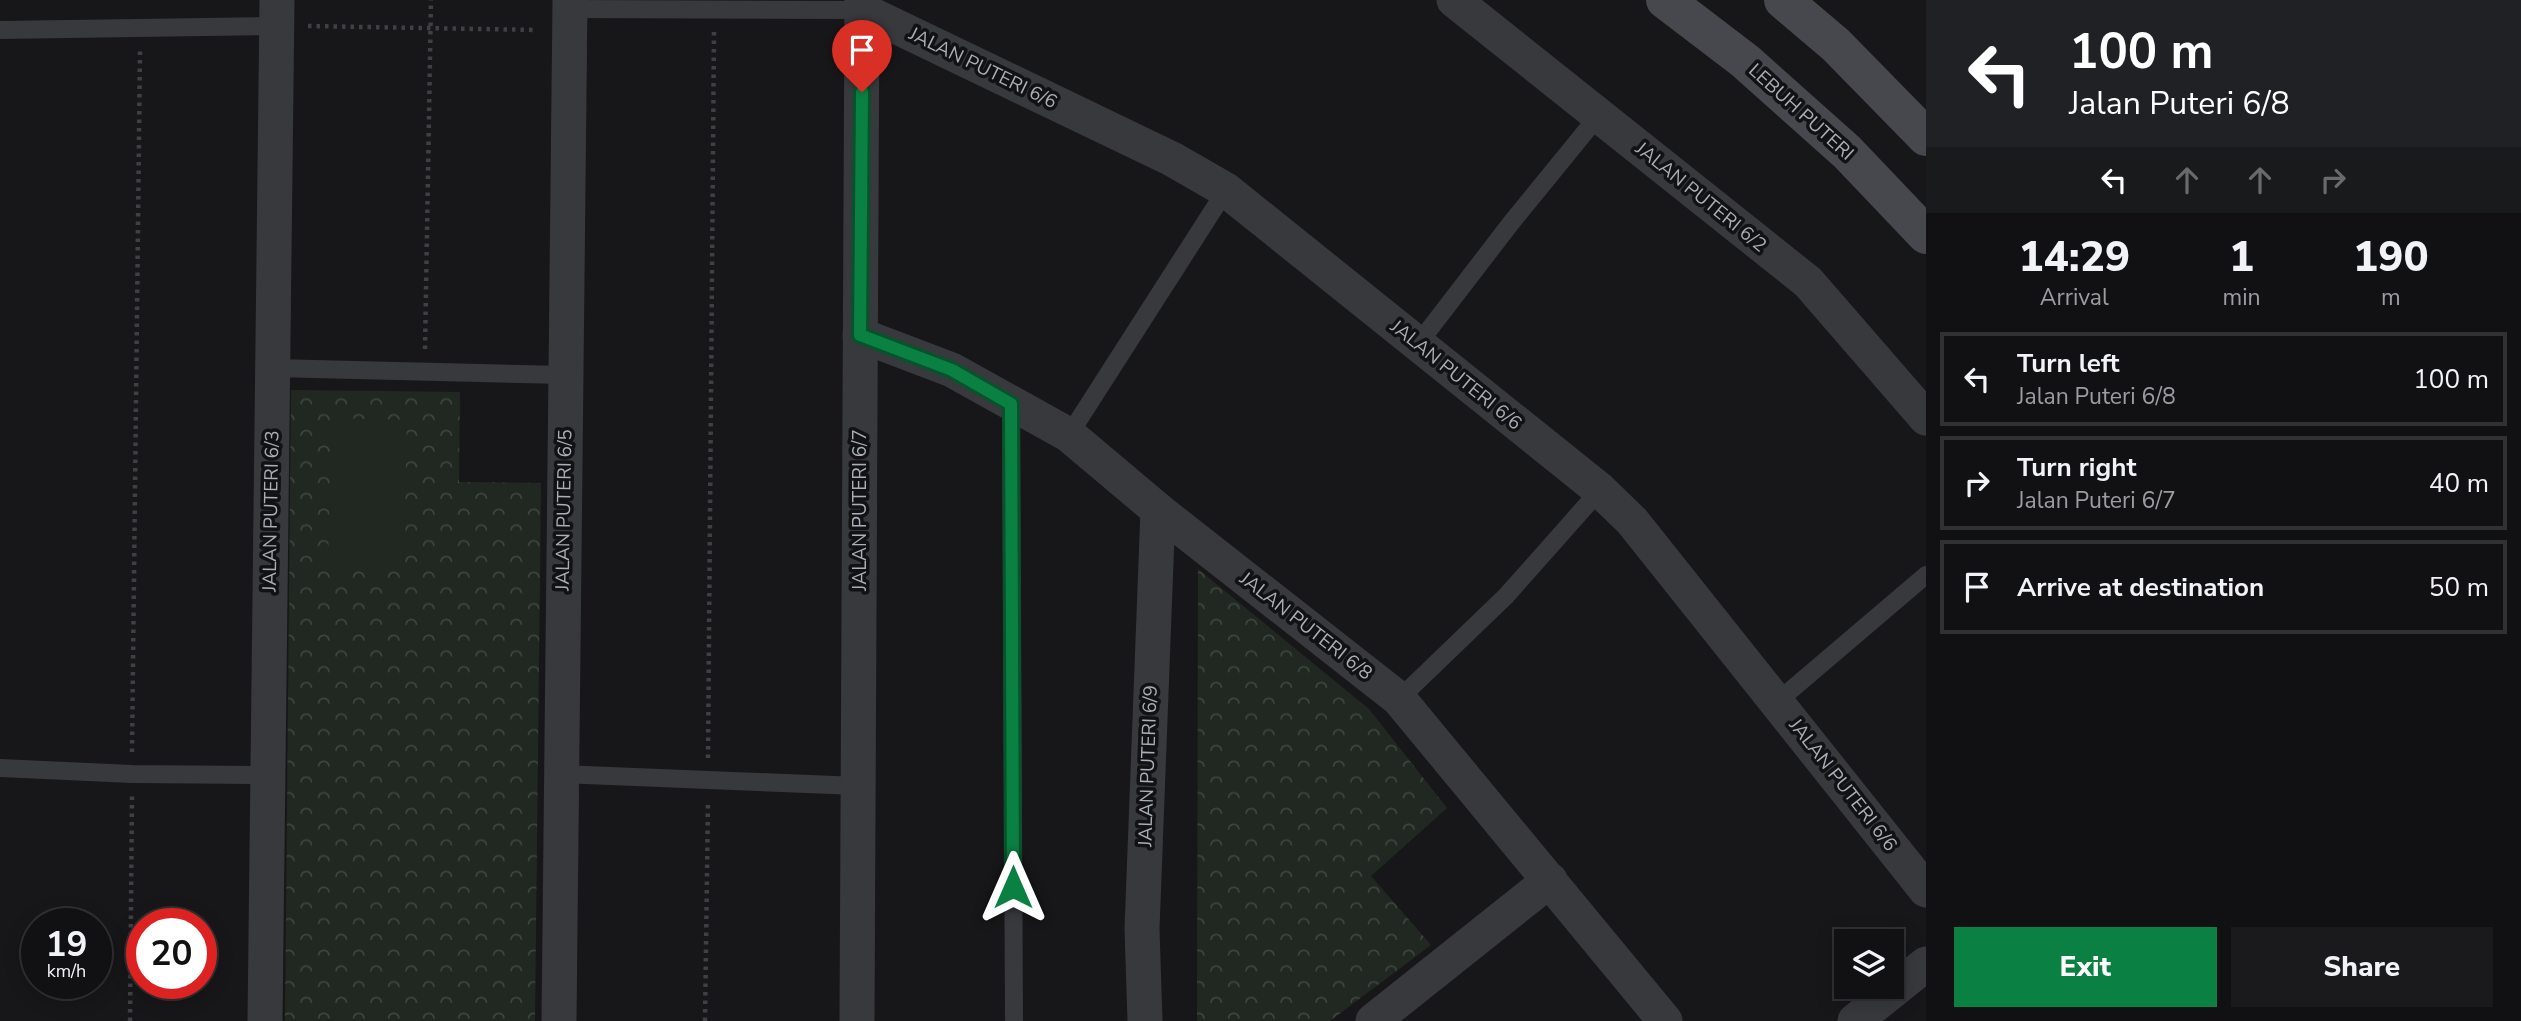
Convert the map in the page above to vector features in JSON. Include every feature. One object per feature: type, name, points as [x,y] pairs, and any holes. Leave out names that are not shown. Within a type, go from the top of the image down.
[{"type":"main road","name":"LEBUH PUTERI","points":[[1665,0],[1745,61],[1847,152],[1926,235]]},
{"type":"main road","points":[[1783,0],[1836,45],[1926,137]]},
{"type":"street","name":"JALAN PUTERI 6/2","points":[[1454,0],[1808,282],[1926,418]]},
{"type":"street","name":"JALAN PUTERI 6/6","points":[[862,5],[1172,159],[1226,190],[1600,490],[1632,521],[1926,890]]},
{"type":"street","name":"JALAN PUTERI 6/7","points":[[857,1021],[862,5]]},
{"type":"street","name":"JALAN PUTERI 6/3","points":[[265,1021],[277,13]]},
{"type":"street","name":"JALAN PUTERI 6/5","points":[[559,1021],[570,13]]},
{"type":"street","name":"JALAN PUTERI 6/8","points":[[860,335],[952,370],[1069,435],[1158,510],[1399,699],[1665,1021]]},
{"type":"street","name":"JALAN PUTERI 6/9","points":[[1145,1021],[1142,929],[1158,510]]},
{"type":"street","points":[[1373,1021],[1550,880]]},
{"type":"street","points":[[1854,1021],[1926,964]]},
{"type":"lane","points":[[570,13],[862,5]]},
{"type":"lane","points":[[0,30],[141,28],[277,13]]},
{"type":"lane","points":[[1418,344],[1599,115]]},
{"type":"lane","points":[[1069,435],[1226,190]]},
{"type":"lane","points":[[273,368],[565,375]]},
{"type":"lane","points":[[1011,404],[1014,1021]]},
{"type":"lane","points":[[1399,699],[1506,596],[1600,490]]},
{"type":"lane","points":[[1777,702],[1926,575]]},
{"type":"lane","points":[[0,768],[132,774],[268,775]]},
{"type":"lane","points":[[561,774],[858,786]]},
{"type":"path","points":[[425,372],[431,0]]},
{"type":"path","points":[[705,1021],[714,10]]},
{"type":"path","points":[[277,13],[431,28],[570,13]]},
{"type":"path","points":[[130,1021],[141,28]]},
{"type":"green space","points":[[291,390],[460,392],[459,482],[541,483],[535,1021],[285,1021]]},
{"type":"green space","points":[[332,418],[407,420],[403,564],[328,562]]},
{"type":"green space","points":[[1198,569],[1369,709],[1447,808],[1371,876],[1431,945],[1330,1021],[1197,1021]]},
{"type":"route","points":[[862,92],[860,335],[952,370],[1011,404],[1013,887]]}]
